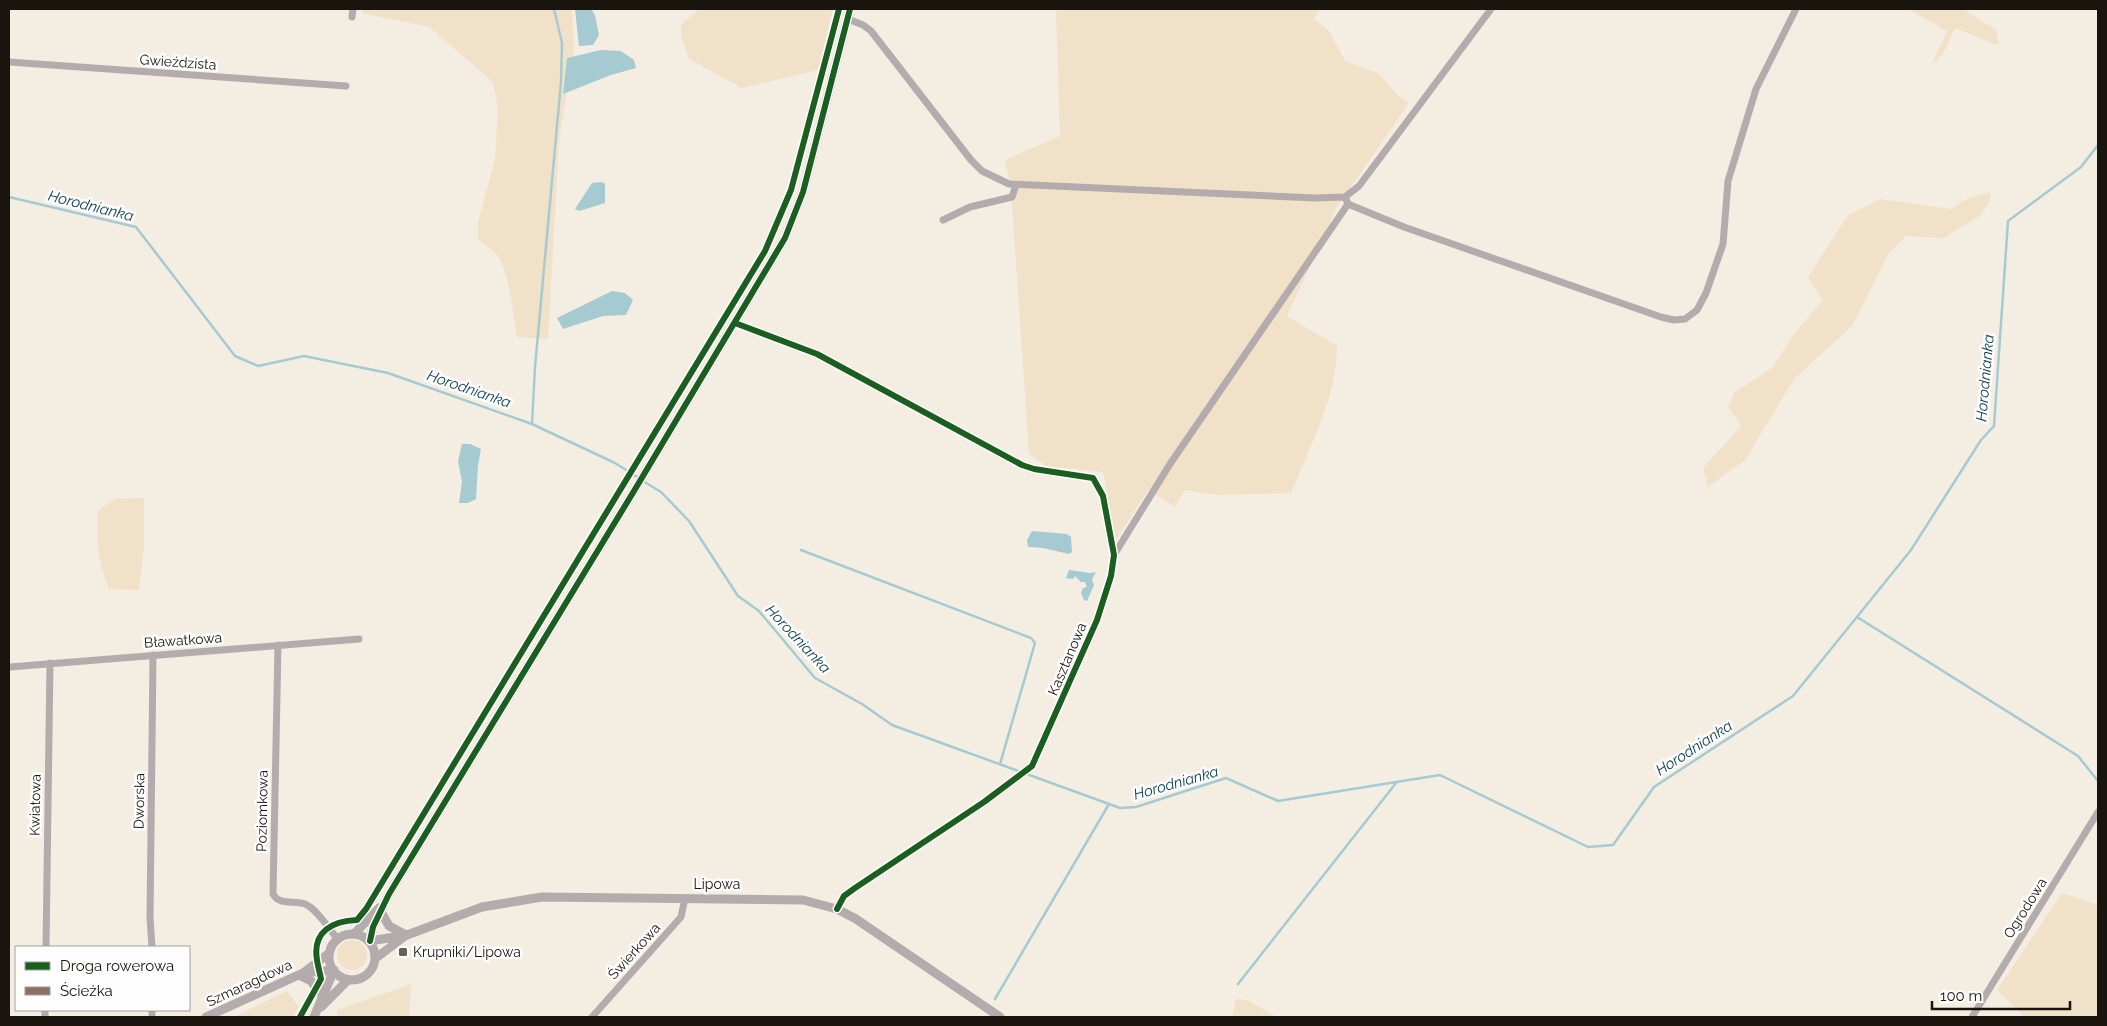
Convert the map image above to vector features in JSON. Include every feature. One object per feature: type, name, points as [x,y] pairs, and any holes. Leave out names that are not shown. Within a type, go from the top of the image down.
[{"type":"street","points":[[352,9],[352,17]]},
{"type":"street","points":[[319,1009],[348,980],[358,979],[369,973],[376,958],[370,941],[382,907],[735,323],[784,238],[803,192],[850,9]]},
{"type":"street","points":[[1114,555],[1170,464],[1347,200],[1490,9]]},
{"type":"street","points":[[848,19],[863,25],[871,32],[971,160],[988,174],[1016,185],[1347,200],[1404,227],[1674,320],[1685,319],[1697,310],[1706,293],[1723,244],[1728,181],[1756,89],[1796,9]]},
{"type":"street","name":"Gwieździsta","points":[[9,62],[346,86]]},
{"type":"street","points":[[943,220],[970,207],[1012,197],[1016,185]]},
{"type":"street","points":[[735,323],[817,354],[1022,465],[1034,469],[1093,478],[1103,496],[1114,555]]},
{"type":"street","name":"Kasztanowa","points":[[837,909],[844,896],[855,888],[1030,769],[1097,620],[1111,576],[1114,555]]},
{"type":"street","name":"Bławatkowa","points":[[10,667],[359,638]]},
{"type":"street","name":"Poziomkowa","points":[[278,646],[273,894],[282,901],[303,903],[310,907],[337,938]]},
{"type":"street","name":"Dworska","points":[[152,946],[150,918],[153,655]]},
{"type":"street","name":"Kwiatowa","points":[[46,946],[50,663]]},
{"type":"street","name":"Ogrodowa","points":[[1972,1017],[2098,812]]},
{"type":"street","name":"Lipowa","points":[[370,941],[407,935],[482,907],[516,900],[565,896],[796,899],[837,909],[856,919],[999,1017]]},
{"type":"street","name":"Świerkowa","points":[[592,1017],[681,917],[685,898]]},
{"type":"street","points":[[348,980],[334,970],[328,954],[337,938],[355,933],[382,907]]},
{"type":"street","points":[[382,907],[389,926],[407,935]]},
{"type":"street","points":[[355,933],[370,941]]},
{"type":"street","name":"Lipowa","points":[[376,958],[407,935]]},
{"type":"street","name":"Szmaragdowa","points":[[206,1017],[301,974],[328,954]]},
{"type":"street","points":[[314,1017],[324,998],[334,970]]},
{"type":"street","name":"Szmaragdowa","points":[[301,974],[334,970]]},
{"type":"street","points":[[301,974],[311,982],[324,998]]},
{"type":"shaded area","points":[[363,9],[572,9],[574,48],[559,141],[548,339],[517,337],[510,295],[502,264],[497,254],[478,239],[478,223],[495,159],[498,108],[493,82],[429,27],[362,13]]},
{"type":"shaded area","points":[[700,9],[833,9],[818,70],[742,88],[689,59],[681,36],[681,25]]},
{"type":"shaded area","points":[[1056,9],[1319,9],[1314,19],[1329,31],[1345,61],[1378,73],[1398,95],[1409,103],[1337,207],[1287,316],[1337,346],[1336,365],[1327,403],[1291,493],[1218,495],[1185,490],[1175,507],[1148,490],[1116,540],[1103,472],[1046,466],[1029,454],[1011,189],[1005,160],[1060,136]]},
{"type":"shaded area","points":[[1908,9],[1963,9],[1996,30],[1999,46],[1955,28],[1943,54],[1932,64],[1947,31]]},
{"type":"shaded area","points":[[1990,192],[1990,202],[1980,216],[1943,238],[1906,236],[1888,254],[1852,326],[1794,379],[1745,460],[1708,487],[1703,468],[1741,426],[1728,407],[1734,393],[1772,368],[1793,335],[1823,300],[1808,277],[1848,215],[1880,199],[1951,209],[1969,198]]},
{"type":"shaded area","points":[[144,498],[144,547],[139,590],[109,589],[102,569],[99,551],[97,532],[98,511],[115,499]]},
{"type":"shaded area","points":[[2062,893],[2098,905],[2098,1017],[2025,1017],[1997,990]]},
{"type":"shaded area","points":[[352,940],[363,944],[367,955],[363,966],[352,970],[341,966],[337,955],[341,944]]},
{"type":"shaded area","points":[[411,984],[409,1017],[337,1017],[337,1010]]},
{"type":"shaded area","points":[[287,991],[299,1007],[293,1017],[233,1017]]},
{"type":"shaded area","points":[[1236,999],[1247,1000],[1277,1017],[1232,1017]]},
{"type":"water","points":[[575,9],[591,9],[595,15],[599,35],[593,45],[579,46]]},
{"type":"water","points":[[601,50],[621,51],[634,60],[636,68],[611,75],[563,94],[567,58]]},
{"type":"water","points":[[602,182],[605,184],[605,203],[579,211],[575,209],[592,183]]},
{"type":"water","points":[[612,291],[625,293],[633,300],[626,315],[603,316],[563,329],[557,318]]},
{"type":"water","points":[[462,444],[470,444],[481,449],[476,499],[468,503],[459,503],[462,482],[458,461]]},
{"type":"water","points":[[1032,531],[1067,534],[1071,537],[1072,552],[1069,554],[1043,548],[1028,547],[1027,540]]},
{"type":"water","points":[[1069,570],[1096,572],[1092,579],[1094,585],[1087,601],[1084,600],[1081,593],[1083,588],[1087,587],[1085,582],[1081,582],[1075,576],[1073,579],[1066,578]]},
{"type":"waterway","points":[[532,424],[535,367],[561,82],[562,43],[554,9]]},
{"type":"waterway","name":"Horodnianka","points":[[643,481],[661,492],[689,521],[738,596],[759,611],[815,678],[862,704],[892,725],[1120,808],[1136,807],[1226,778],[1278,801],[1440,775],[1588,847],[1613,845],[1654,787],[1793,696],[1911,550],[1981,440],[1994,426],[2008,221],[2081,167],[2098,145]]},
{"type":"waterway","name":"Horodnianka","points":[[9,197],[136,227],[235,356],[258,366],[304,356],[388,373],[532,424],[615,463],[639,478]]},
{"type":"waterway","points":[[801,550],[1031,638],[1035,643],[1000,764]]},
{"type":"waterway","points":[[1857,617],[2078,756],[2098,781]]},
{"type":"waterway","points":[[1238,984],[1396,783]]},
{"type":"waterway","points":[[995,999],[1109,804]]},
{"type":"cycle path","points":[[300,1017],[321,979],[316,950],[321,935],[332,925],[357,920],[366,909],[765,251],[791,190],[839,9]]},
{"type":"cycle path","points":[[370,941],[373,927],[389,894],[785,238],[803,192],[850,9]]},
{"type":"cycle path","points":[[735,323],[817,354],[1022,465],[1034,469],[1093,478],[1103,496],[1114,555],[1111,576],[1097,620],[1032,766],[984,802],[844,896],[837,909]]},
{"type":"place","name":"Krupniki/Lipowa","points":[[403,952]]}]
